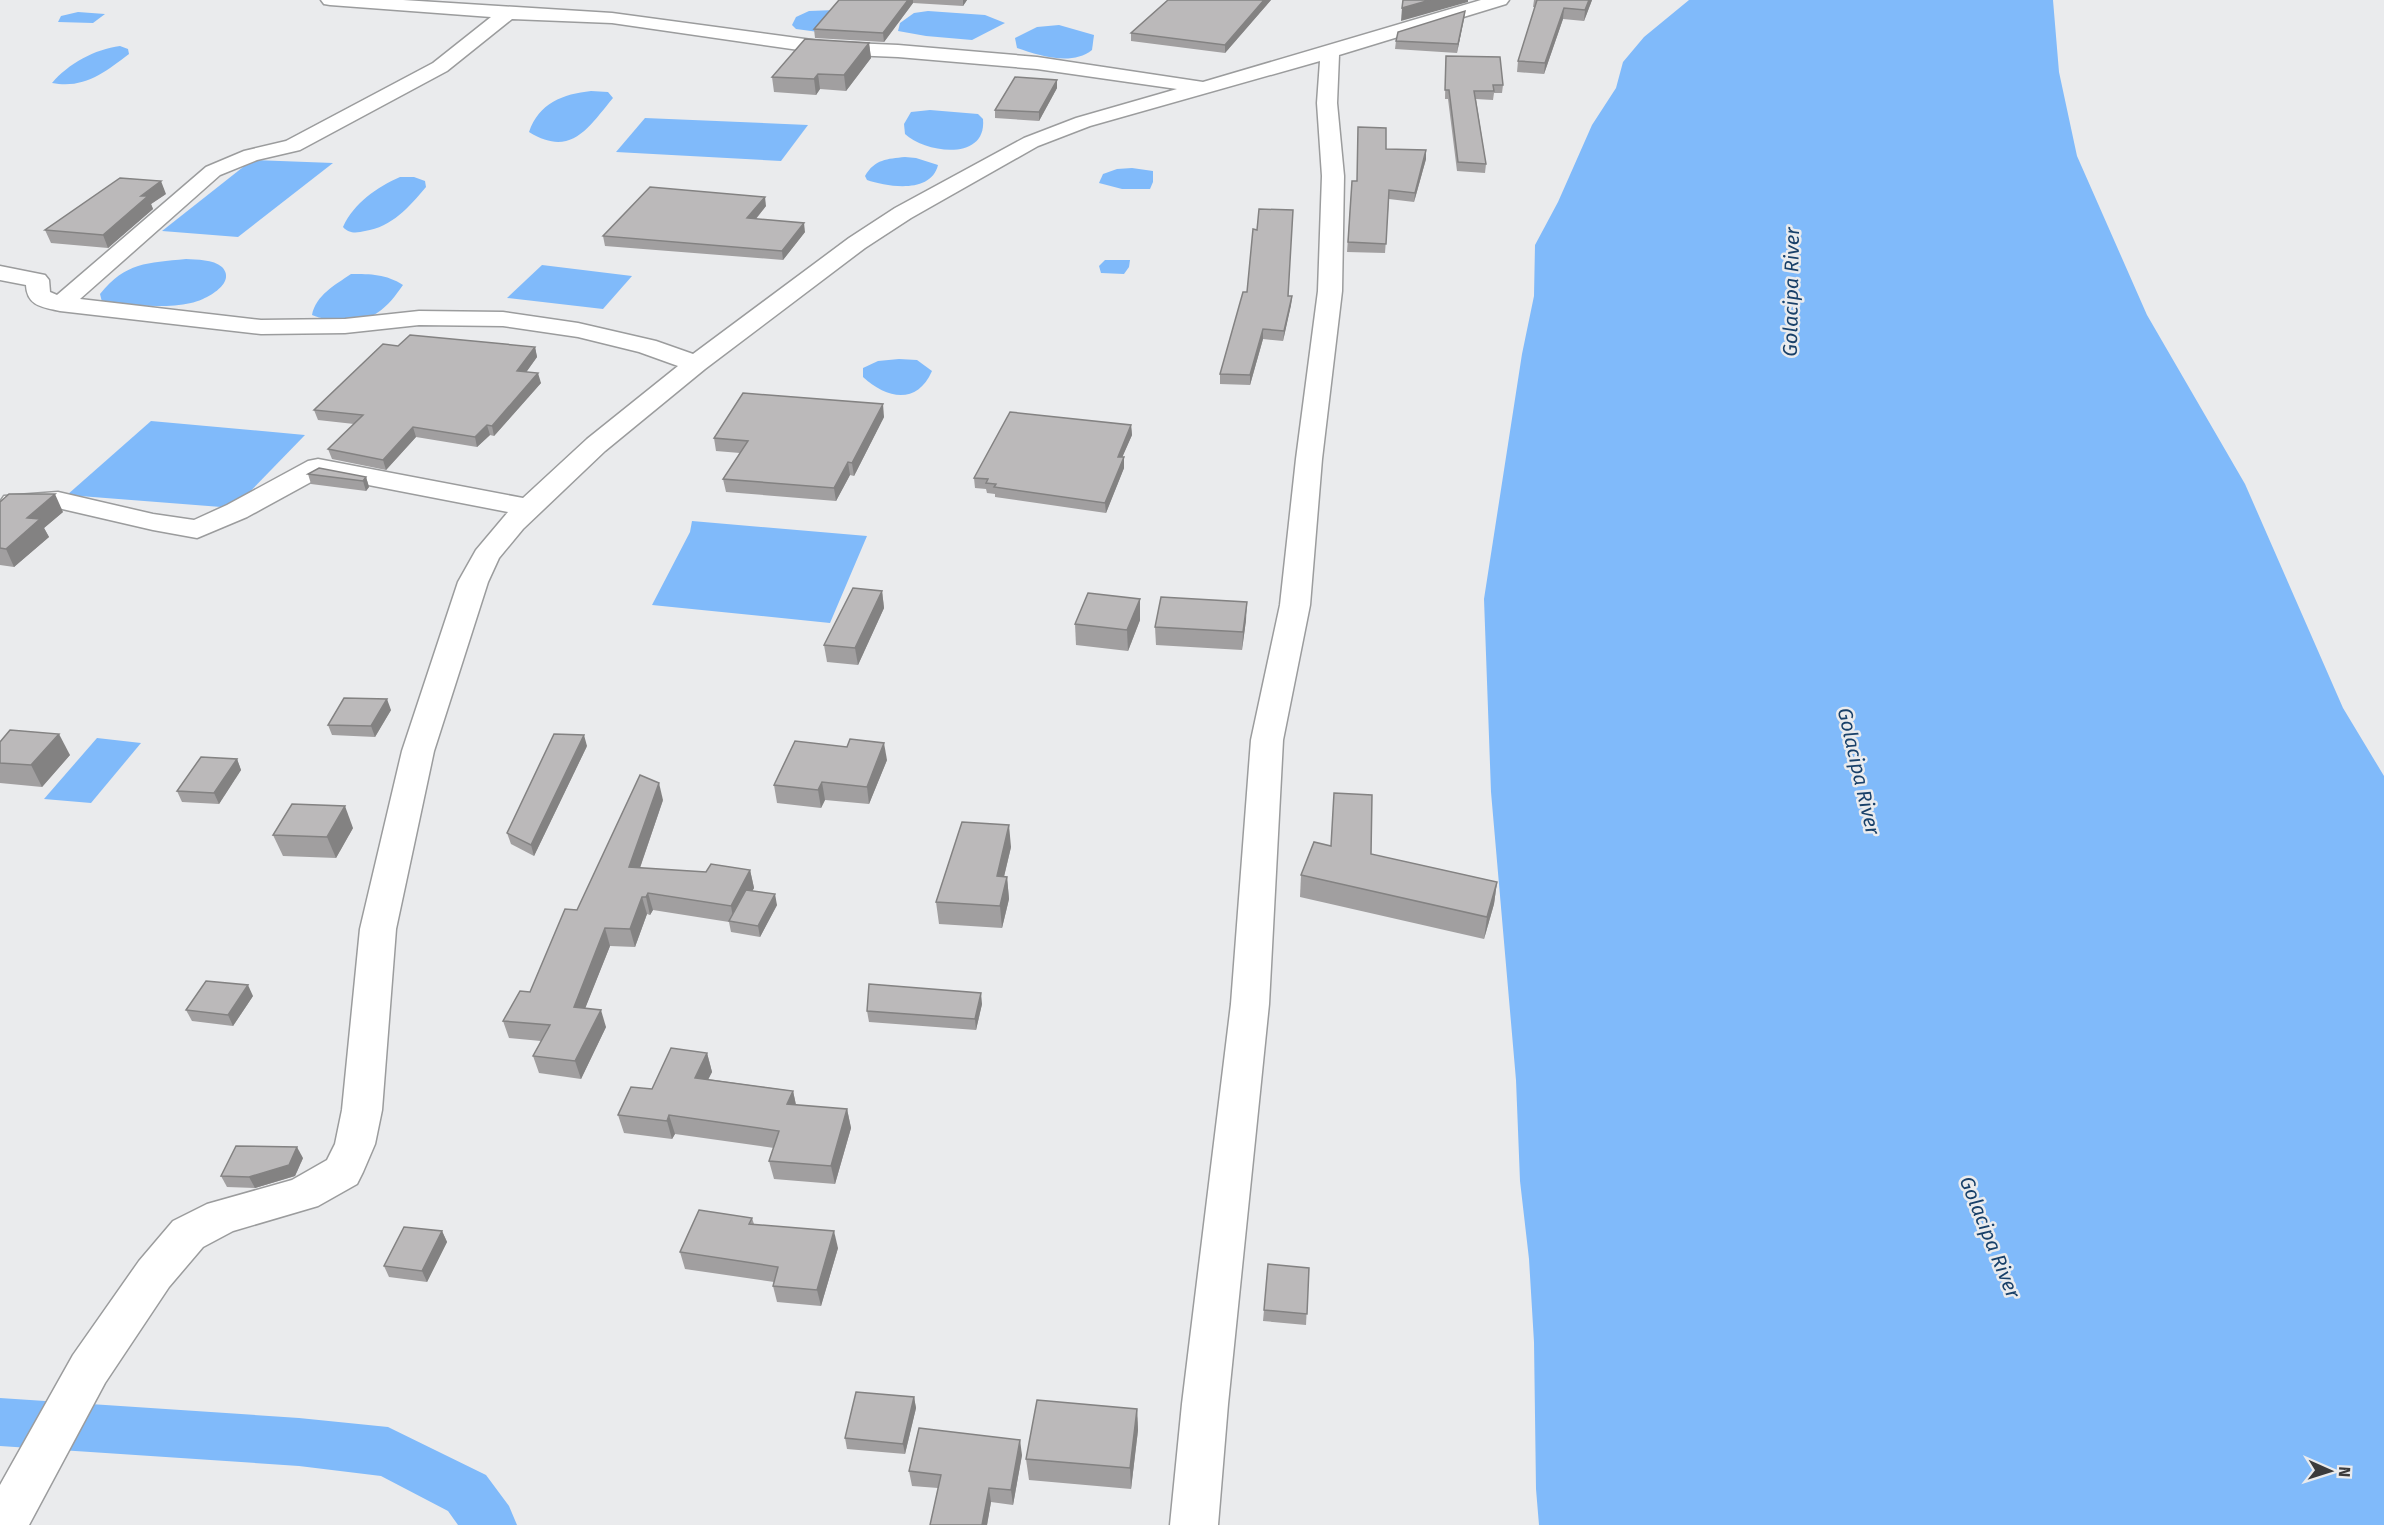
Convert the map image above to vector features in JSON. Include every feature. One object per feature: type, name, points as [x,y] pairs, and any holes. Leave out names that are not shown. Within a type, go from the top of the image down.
[{"type":"street","points":[[330,0],[612,18],[699,28],[755,40],[827,48],[898,51],[1037,63],[1203,87]]},
{"type":"street","points":[[11,1520],[89,1369],[154,1274],[188,1234],[222,1216],[303,1194],[342,1172],[355,1144],[362,1110],[378,929],[418,751],[473,582],[486,556],[513,523],[596,445],[696,364],[857,243],[903,213],[1031,141],[1083,122],[1330,52],[1500,0]]},
{"type":"street","points":[[60,304],[213,171],[251,155],[293,146],[440,67],[508,13]]},
{"type":"street","points":[[1194,1525],[1205,1404],[1250,1004],[1267,740],[1295,605],[1309,459],[1330,291],[1333,176],[1327,103],[1330,52]]},
{"type":"street","points":[[0,273],[37,280],[38,296],[60,304],[261,327],[345,326],[419,318],[503,319],[578,330],[635,343],[696,364]]},
{"type":"street","points":[[14,502],[58,500],[153,522],[197,529],[237,511],[318,467],[529,508]]},
{"type":"water","name":"Golacipa River","points":[[1689,0],[2053,0],[2059,72],[2077,156],[2147,315],[2245,484],[2343,708],[2384,776],[2384,1525],[1539,1525],[1536,1489],[1534,1342],[1529,1259],[1520,1181],[1516,1080],[1491,792],[1484,599],[1522,354],[1534,296],[1535,245],[1558,202],[1592,125],[1616,88],[1623,62],[1644,37]]},
{"type":"water","points":[[836,10],[826,33],[796,29],[792,25],[796,17],[809,11]]},
{"type":"water","points":[[928,11],[985,15],[1005,23],[972,40],[898,31],[900,23],[914,13]]},
{"type":"water","points":[[78,12],[105,14],[93,23],[58,22],[61,16]]},
{"type":"water","points":[[1059,25],[1094,35],[1092,50],[1084,55],[1066,59],[1017,48],[1015,38],[1037,27]]},
{"type":"water","points":[[120,46],[128,49],[129,54],[93,78],[74,84],[52,83],[58,76],[83,59],[101,50]]},
{"type":"water","points":[[591,91],[608,92],[613,98],[587,129],[577,136],[567,141],[556,142],[529,132],[539,114],[553,102]]},
{"type":"water","points":[[930,110],[978,114],[983,119],[982,133],[975,142],[965,148],[953,150],[926,146],[914,141],[905,134],[904,124],[911,112]]},
{"type":"water","points":[[645,118],[808,125],[781,161],[616,152]]},
{"type":"water","points":[[905,157],[938,165],[934,174],[927,181],[918,184],[897,186],[867,180],[865,176],[877,163],[887,159]]},
{"type":"water","points":[[252,160],[333,163],[238,237],[162,231]]},
{"type":"water","points":[[1132,168],[1153,171],[1153,182],[1150,189],[1122,189],[1099,183],[1103,174],[1117,169]]},
{"type":"water","points":[[400,177],[414,177],[425,181],[426,187],[399,215],[384,225],[362,232],[350,232],[343,227],[360,203]]},
{"type":"water","points":[[186,259],[218,264],[226,273],[226,280],[217,291],[203,299],[180,305],[147,306],[102,302],[100,294],[110,283],[128,270],[149,263]]},
{"type":"water","points":[[1105,260],[1130,260],[1129,267],[1124,274],[1101,273],[1099,266]]},
{"type":"water","points":[[542,265],[632,276],[603,309],[507,298]]},
{"type":"water","points":[[351,274],[384,277],[403,285],[385,307],[370,317],[345,321],[312,315],[322,296]]},
{"type":"water","points":[[917,360],[932,371],[926,382],[910,394],[891,394],[863,377],[863,368],[878,361]]},
{"type":"water","points":[[151,421],[305,435],[234,508],[67,495]]},
{"type":"water","points":[[692,521],[867,536],[830,623],[652,605],[690,532]]},
{"type":"water","points":[[97,738],[141,743],[91,803],[44,799]]},
{"type":"building","points":[[839,0],[908,0],[883,33],[814,29]]},
{"type":"building","points":[[1168,0],[1264,0],[1225,45],[1131,33]]},
{"type":"building","points":[[1403,0],[1430,0],[1402,8]]},
{"type":"building","points":[[1537,0],[1589,0],[1585,10],[1564,8],[1545,63],[1518,61]]},
{"type":"building","points":[[1465,11],[1458,44],[1396,41],[1398,32]]},
{"type":"building","points":[[805,39],[869,43],[844,75],[818,74],[814,79],[772,77]]},
{"type":"building","points":[[1446,56],[1500,57],[1503,85],[1493,85],[1494,91],[1474,91],[1486,164],[1458,162],[1449,90],[1445,90]]},
{"type":"building","points":[[1015,77],[1057,80],[1039,112],[995,110]]},
{"type":"building","points":[[1358,127],[1386,128],[1386,149],[1426,150],[1415,193],[1389,190],[1386,244],[1348,242],[1352,181],[1357,181]]},
{"type":"building","points":[[120,178],[161,181],[141,196],[148,196],[103,235],[45,230]]},
{"type":"building","points":[[650,187],[765,197],[747,218],[804,223],[782,251],[603,236]]},
{"type":"building","points":[[1259,209],[1293,210],[1288,296],[1292,296],[1284,331],[1263,329],[1250,375],[1220,374],[1243,292],[1247,292],[1253,229],[1257,230]]},
{"type":"building","points":[[410,335],[535,347],[517,371],[538,373],[492,426],[487,425],[475,437],[413,427],[383,460],[328,449],[363,415],[314,410],[383,344],[398,346]]},
{"type":"building","points":[[743,393],[883,404],[852,463],[848,462],[834,488],[723,479],[748,441],[714,438]]},
{"type":"building","points":[[1010,412],[1131,425],[1118,457],[1124,457],[1105,503],[994,487],[996,484],[986,483],[988,479],[974,478]]},
{"type":"building","points":[[319,468],[366,477],[363,481],[308,474]]},
{"type":"building","points":[[9,494],[55,494],[27,518],[40,519],[6,549],[0,548],[0,502]]},
{"type":"building","points":[[853,588],[882,591],[855,648],[824,645]]},
{"type":"building","points":[[1088,593],[1140,599],[1127,630],[1075,624]]},
{"type":"building","points":[[1161,597],[1247,602],[1243,632],[1155,627]]},
{"type":"building","points":[[344,698],[387,699],[371,726],[328,725]]},
{"type":"building","points":[[10,730],[59,734],[31,765],[0,763],[0,742]]},
{"type":"building","points":[[554,734],[584,735],[531,845],[507,833]]},
{"type":"building","points":[[850,739],[884,743],[867,787],[822,782],[818,790],[774,785],[795,741],[847,747]]},
{"type":"building","points":[[201,757],[237,759],[214,793],[177,791]]},
{"type":"building","points":[[640,775],[659,783],[629,867],[706,872],[711,864],[750,870],[731,906],[648,893],[646,897],[642,897],[630,929],[605,928],[574,1007],[601,1010],[575,1061],[533,1056],[550,1025],[503,1021],[520,991],[530,992],[565,909],[577,910]]},
{"type":"building","points":[[1334,793],[1372,795],[1371,854],[1497,882],[1487,917],[1301,875],[1314,842],[1331,846]]},
{"type":"building","points":[[292,804],[345,806],[327,837],[273,835]]},
{"type":"building","points":[[962,822],[1009,825],[997,876],[1007,877],[1000,906],[936,902]]},
{"type":"building","points":[[746,890],[775,894],[758,926],[729,921]]},
{"type":"building","points":[[206,981],[248,985],[228,1015],[186,1010]]},
{"type":"building","points":[[869,984],[981,993],[975,1019],[867,1011]]},
{"type":"building","points":[[671,1048],[707,1053],[695,1078],[793,1091],[787,1104],[847,1109],[831,1166],[769,1161],[779,1131],[669,1115],[667,1121],[618,1115],[631,1087],[652,1089]]},
{"type":"building","points":[[236,1146],[297,1147],[289,1165],[249,1177],[221,1176]]},
{"type":"building","points":[[699,1210],[752,1218],[749,1224],[834,1231],[817,1290],[773,1286],[778,1267],[680,1252]]},
{"type":"building","points":[[404,1227],[442,1231],[422,1271],[384,1266]]},
{"type":"building","points":[[1268,1264],[1309,1268],[1307,1314],[1264,1310]]},
{"type":"building","points":[[856,1392],[914,1397],[903,1444],[845,1438]]},
{"type":"building","points":[[1037,1400],[1137,1409],[1130,1468],[1026,1459]]},
{"type":"building","points":[[919,1428],[1020,1440],[1011,1490],[989,1488],[982,1525],[930,1525],[941,1475],[909,1471]]},
{"type":"waterway","points":[[0,1422],[299,1442],[388,1452],[467,1493],[490,1525]]}]
